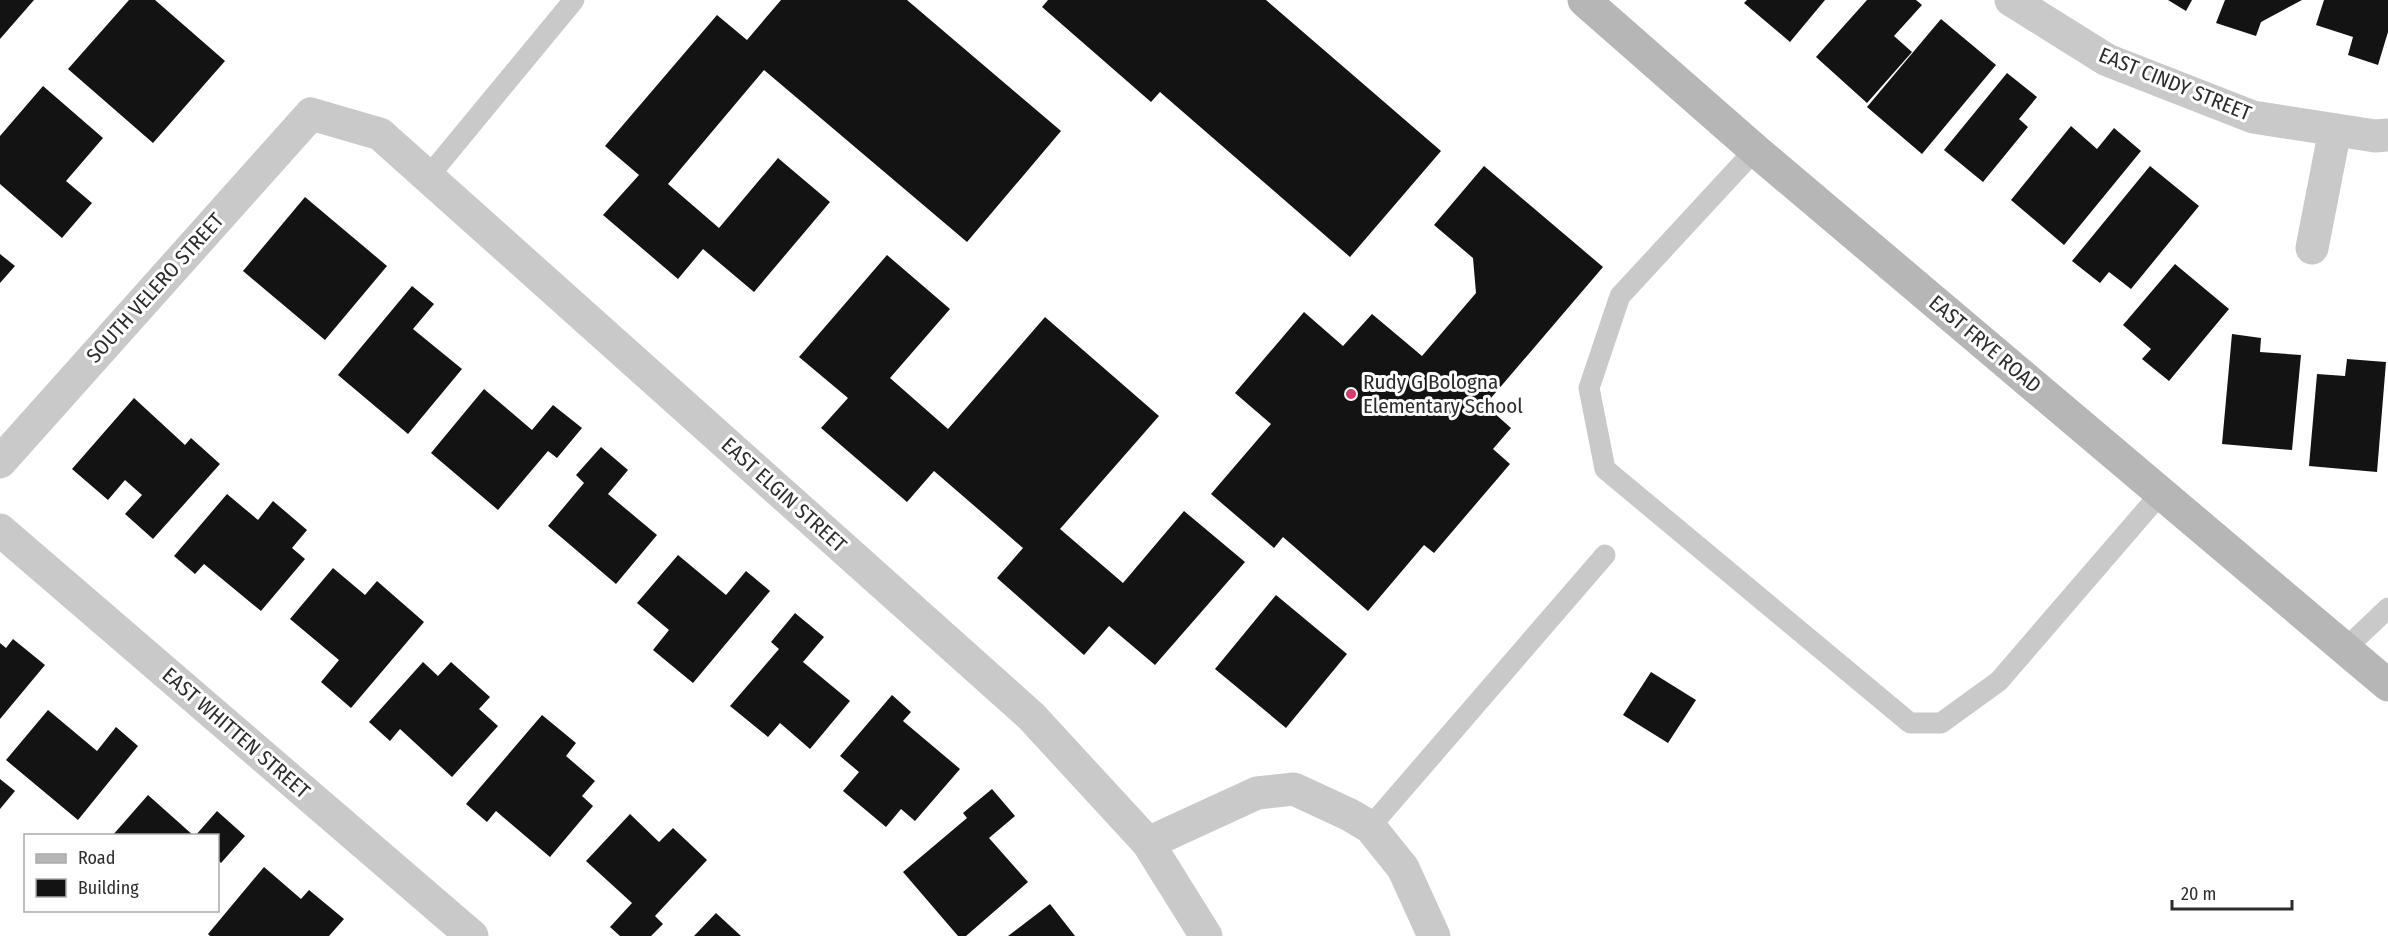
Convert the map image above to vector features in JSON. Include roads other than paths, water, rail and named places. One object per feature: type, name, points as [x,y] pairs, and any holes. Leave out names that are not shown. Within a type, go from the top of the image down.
[{"type":"street","name":"EAST FRYE ROAD","points":[[1584,0],[1755,150],[2388,685]]},
{"type":"street","name":"EAST CINDY STREET","points":[[2011,0],[2107,60],[2253,117],[2375,136],[2388,135]]},
{"type":"street","name":"EAST ELGIN STREET","points":[[311,114],[380,134],[1031,716],[1148,843],[1206,936]]},
{"type":"street","name":"SOUTH VELERO STREET","points":[[0,462],[311,114]]},
{"type":"street","points":[[2312,248],[2335,130]]},
{"type":"street","name":"EAST WHITTEN STREET","points":[[0,530],[472,936]]},
{"type":"street","points":[[1148,843],[1257,793],[1294,789],[1370,826],[1403,868],[1434,936]]},
{"type":"lane","points":[[428,177],[574,0]]},
{"type":"lane","points":[[1755,150],[1620,296],[1589,388],[1605,469],[1910,723],[1941,723],[1999,681],[2161,493]]},
{"type":"lane","points":[[1370,826],[1605,555]]},
{"type":"lane","points":[[2345,649],[2388,608]]},
{"type":"place","name":"Rudy G Bologna Elementary School","points":[[1351,394]]}]
